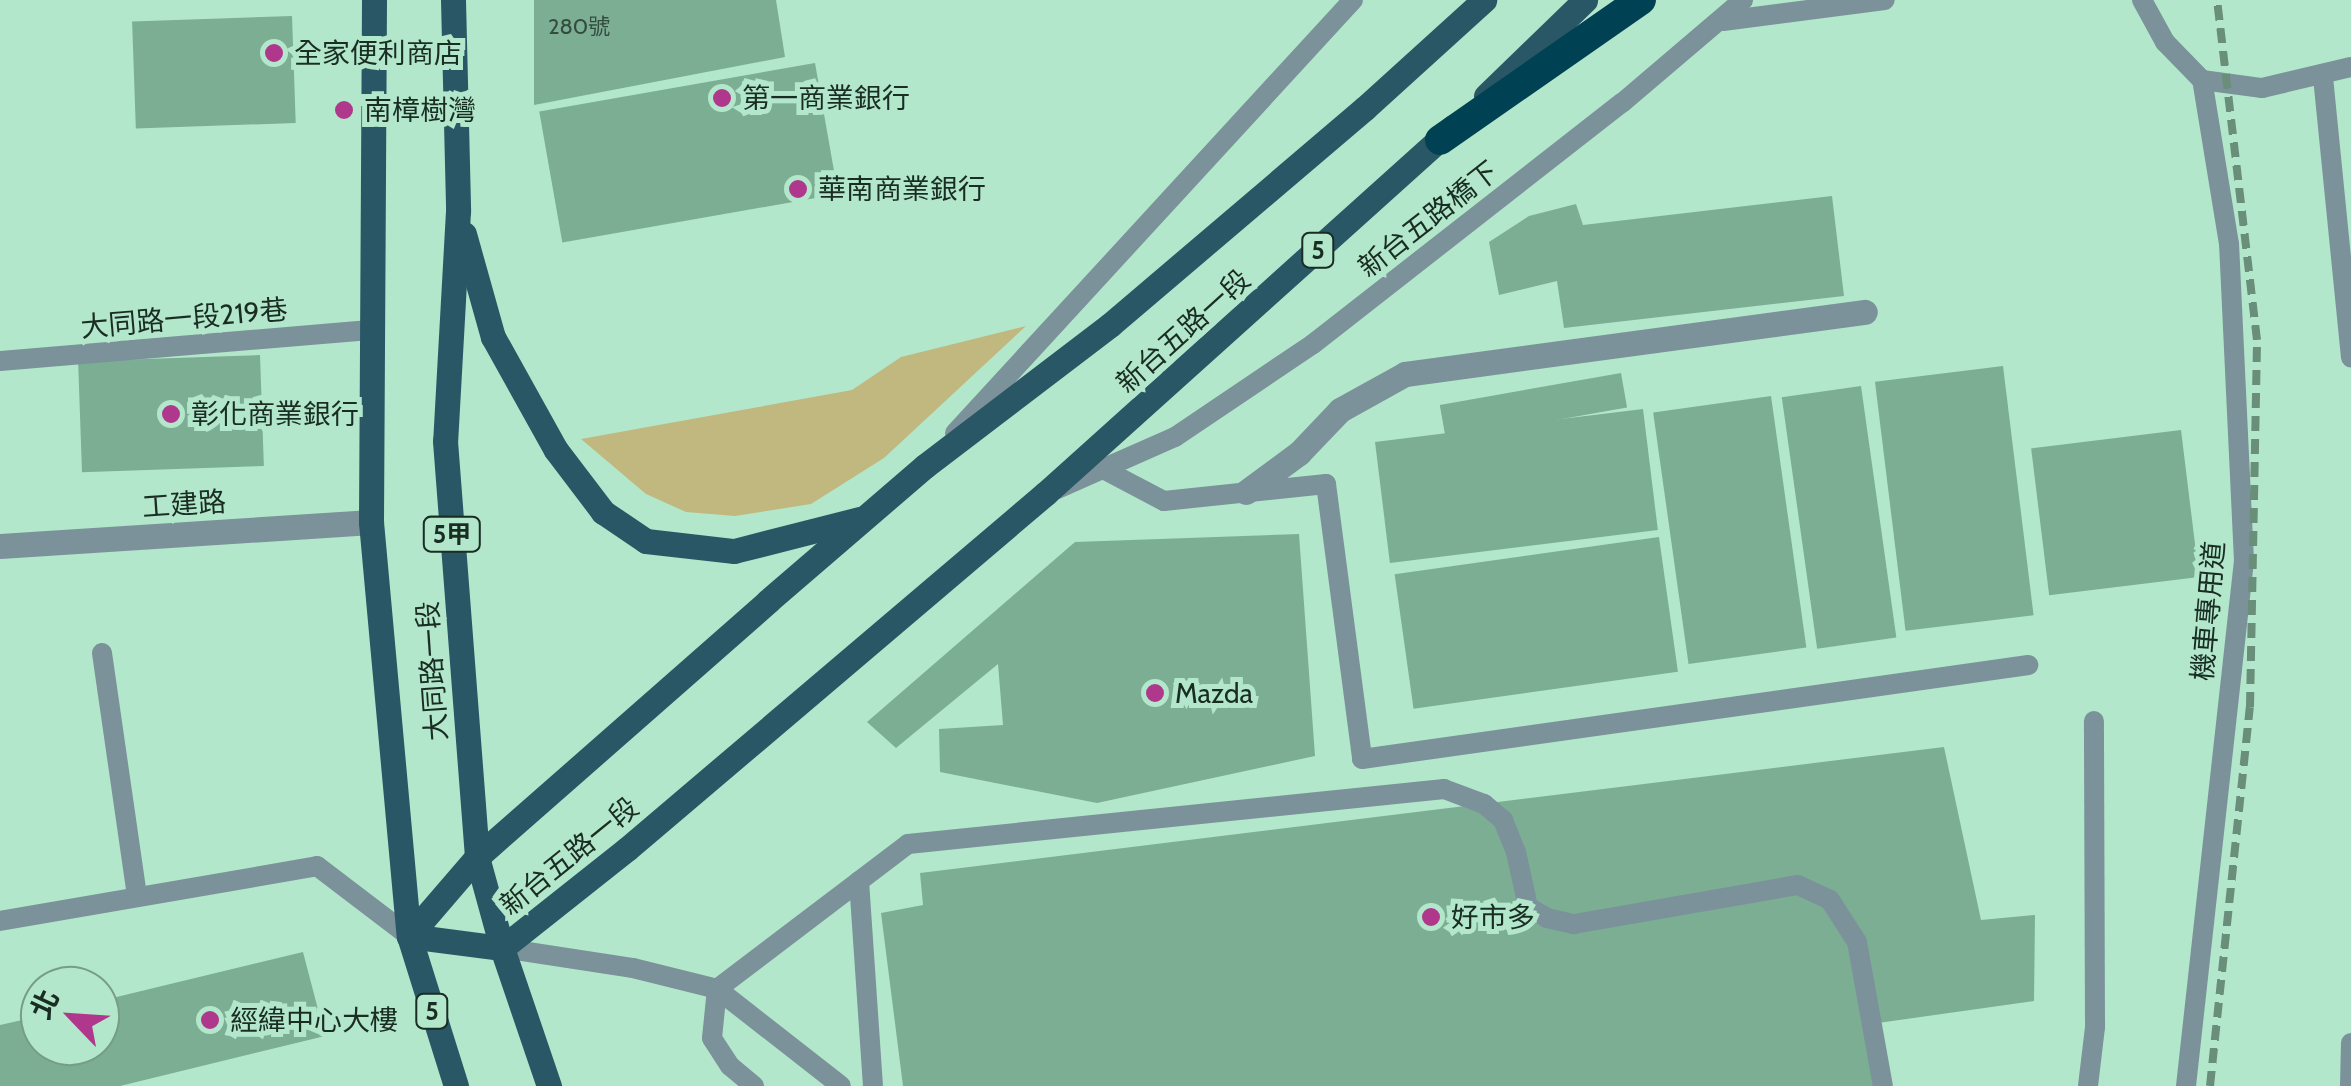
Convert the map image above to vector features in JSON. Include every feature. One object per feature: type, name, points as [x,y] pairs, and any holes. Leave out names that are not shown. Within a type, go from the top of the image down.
[{"type":"highway","points":[[1440,140],[1641,0]]},
{"type":"main road","name":"大同路一段","points":[[374,0],[372,522],[410,936],[456,1086]]},
{"type":"main road","name":"大同路一段","points":[[453,0],[458,211],[444,441],[477,856],[502,948],[548,1086]]},
{"type":"main road","name":"新台五路一段","points":[[410,936],[477,856],[925,466],[1110,324],[1484,0]]},
{"type":"main road","name":"新台五路一段","points":[[410,936],[502,948],[628,849],[1046,494],[1440,140],[1584,0]]},
{"type":"main road","points":[[458,211],[493,336],[556,450],[603,512],[646,541],[734,551],[865,518]]},
{"type":"street","points":[[1246,492],[1299,453],[1340,410],[1405,374],[1865,312]]},
{"type":"street","name":"工建路","points":[[0,546],[372,522]]},
{"type":"lane","points":[[925,466],[1352,0]]},
{"type":"lane","name":"新台五路橋下","points":[[1046,494],[1176,437],[1312,344],[1723,21],[1743,0]]},
{"type":"lane","points":[[1723,21],[1885,0]]},
{"type":"lane","points":[[2142,0],[2165,42],[2202,80],[2262,88],[2323,77],[2351,67]]},
{"type":"lane","points":[[2160,0],[2165,42]]},
{"type":"lane","points":[[2323,77],[2351,358]]},
{"type":"lane","name":"機車專用道","points":[[2186,1086],[2244,560],[2228,244],[2202,80]]},
{"type":"lane","name":"大同路一段219巷","points":[[0,361],[372,330]]},
{"type":"lane","points":[[1103,469],[1164,501],[1326,484],[1362,760],[2028,665]]},
{"type":"lane","points":[[102,653],[136,897]]},
{"type":"lane","points":[[2088,1086],[2095,1027],[2094,721]]},
{"type":"lane","points":[[754,1086],[730,1066],[712,1038],[717,989],[908,844],[1444,789],[1484,804],[1503,820],[1516,852],[1528,907],[1547,918],[1574,924],[1798,885],[1830,900],[1857,942],[1883,1086]]},
{"type":"lane","points":[[0,920],[317,866],[410,936]]},
{"type":"lane","points":[[860,881],[873,1086]]},
{"type":"lane","points":[[502,948],[633,968],[717,989],[840,1086]]},
{"type":"lane","points":[[2350,1086],[2351,1044]]},
{"type":"shaded area","points":[[1026,326],[884,458],[811,504],[735,516],[686,512],[646,494],[581,439],[852,390],[901,357]]},
{"type":"building","points":[[534,0],[776,0],[785,57],[534,105]]},
{"type":"building","points":[[292,16],[296,123],[136,129],[132,22]]},
{"type":"building","points":[[815,63],[838,194],[562,243],[539,112]]},
{"type":"building","points":[[1832,196],[1844,296],[1564,328],[1557,281],[1499,295],[1489,242],[1529,216],[1576,204],[1583,225]]},
{"type":"building","name":"彰化商業銀行","points":[[260,355],[264,466],[82,472],[78,361]]},
{"type":"building","points":[[2003,366],[2034,615],[1906,631],[1875,382]]},
{"type":"building","points":[[1621,373],[1627,407],[1446,439],[1440,405]]},
{"type":"building","points":[[1861,386],[1896,638],[1817,649],[1782,397]]},
{"type":"building","points":[[1771,396],[1806,648],[1689,664],[1653,413]]},
{"type":"building","points":[[1643,409],[1658,530],[1390,563],[1375,442]]},
{"type":"building","points":[[2181,430],[2199,577],[2049,595],[2031,448]]},
{"type":"building","name":"Mazda","points":[[1299,534],[1315,756],[1097,803],[940,772],[939,729],[1003,725],[998,664],[896,748],[867,722],[1075,542]]},
{"type":"building","points":[[1659,537],[1678,672],[1414,709],[1395,574]]},
{"type":"building","name":"好市多","points":[[1944,747],[1981,920],[2035,915],[2034,1001],[1878,1023],[1883,1086],[903,1086],[881,913],[923,905],[920,873]]},
{"type":"building","name":"經緯中心大樓","points":[[303,952],[325,1036],[120,1086],[0,1086],[0,1025],[20,1020],[20,1066],[120,1066],[120,996]]},
{"type":"railway","points":[[2210,1086],[2250,707],[2257,340],[2217,0]]},
{"type":"place","name":"全家便利商店","points":[[274,53]]},
{"type":"place","name":"第一商業銀行","points":[[722,98]]},
{"type":"place","name":"南樟樹灣","points":[[344,110]]},
{"type":"place","name":"華南商業銀行","points":[[798,189]]},
{"type":"place","name":"彰化商業銀行","points":[[171,414]]},
{"type":"place","name":"Mazda","points":[[1155,693]]},
{"type":"place","name":"好市多","points":[[1431,917]]},
{"type":"place","name":"經緯中心大樓","points":[[210,1020]]}]
